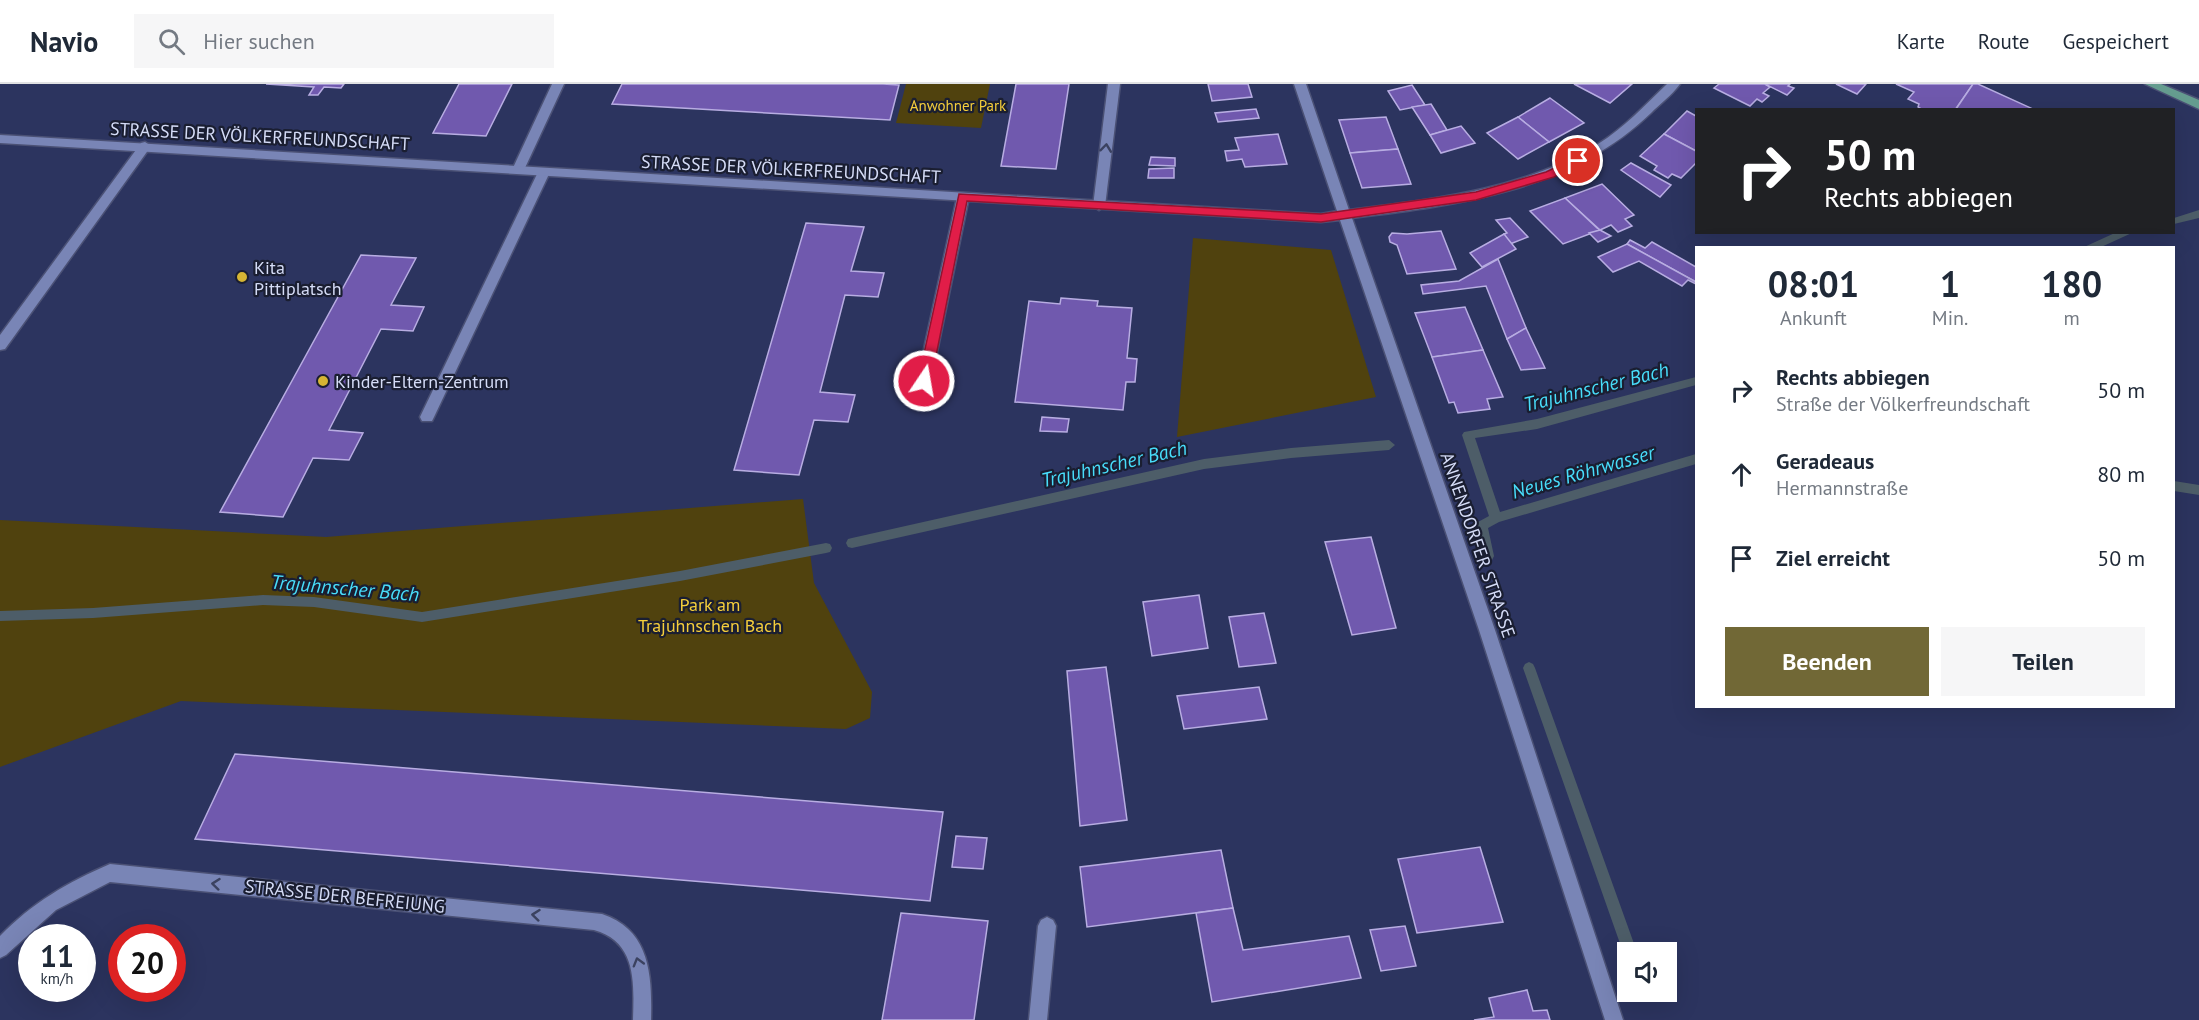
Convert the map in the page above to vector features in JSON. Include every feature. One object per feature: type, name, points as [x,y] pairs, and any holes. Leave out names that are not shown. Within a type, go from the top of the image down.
[{"type":"main road","points":[[2151,84],[2199,105]]},
{"type":"street","points":[[518,170],[558,84]]},
{"type":"street","points":[[1099,206],[1114,84]]},
{"type":"street","name":"ANNENDORFER STRASSE","points":[[1300,84],[1487,630],[1614,1020]]},
{"type":"street","name":"STRASSE DER VÖLKERFREUNDSCHAFT","points":[[0,139],[145,146],[1301,219],[1476,196],[1550,174],[1578,161],[1618,136],[1674,84]]},
{"type":"street","points":[[0,345],[145,146]]},
{"type":"street","points":[[428,417],[544,172]]},
{"type":"street","points":[[924,381],[963,197]]},
{"type":"street","name":"STRASSE DER BEFREIUNG","points":[[0,950],[22,926],[50,903],[75,887],[110,873],[594,921],[615,929],[633,947],[639,963],[643,992],[642,1020]]},
{"type":"street","points":[[1038,1020],[1047,926]]},
{"type":"green space","name":"Anwohner Park","points":[[906,84],[990,84],[981,128],[896,123]]},
{"type":"green space","points":[[1193,238],[1331,250],[1376,397],[1177,437]]},
{"type":"green space","name":"Park am Trajuhnschen Bach","points":[[803,499],[814,583],[872,692],[870,718],[846,729],[181,701],[0,767],[0,520],[326,537]]},
{"type":"building","points":[[266,84],[344,84],[341,88],[324,87],[318,95],[309,95],[314,87]]},
{"type":"building","points":[[459,84],[512,84],[486,136],[433,133]]},
{"type":"building","points":[[622,84],[899,85],[890,120],[612,104]]},
{"type":"building","points":[[1016,84],[1069,84],[1056,169],[1001,166]]},
{"type":"building","points":[[1208,84],[1248,84],[1252,97],[1212,101]]},
{"type":"building","points":[[1574,84],[1632,84],[1610,103]]},
{"type":"building","points":[[1719,84],[1765,84],[1770,87],[1763,93],[1769,96],[1762,102],[1757,99],[1750,106],[1714,88]]},
{"type":"building","points":[[1765,84],[1790,84],[1788,86],[1794,88],[1787,95]]},
{"type":"building","points":[[1836,84],[1866,84],[1857,94]]},
{"type":"building","points":[[1896,84],[1973,84],[1956,108],[1920,108],[1919,104],[1908,99],[1914,92]]},
{"type":"building","points":[[1973,84],[1978,84],[2031,108],[1957,108]]},
{"type":"building","points":[[1412,85],[1425,105],[1400,110],[1388,91]]},
{"type":"building","points":[[1550,98],[1584,123],[1549,142],[1518,117]]},
{"type":"building","points":[[1431,104],[1447,130],[1430,135],[1412,107]]},
{"type":"building","points":[[1256,109],[1259,118],[1218,122],[1215,113]]},
{"type":"building","points":[[1687,111],[1695,115],[1695,150],[1664,134]]},
{"type":"building","points":[[1386,117],[1398,149],[1350,153],[1339,120]]},
{"type":"building","points":[[1518,117],[1549,142],[1518,159],[1487,133]]},
{"type":"building","points":[[1461,126],[1475,143],[1441,153],[1430,135]]},
{"type":"building","points":[[1278,134],[1287,164],[1245,167],[1242,159],[1227,161],[1225,151],[1239,150],[1235,138]]},
{"type":"building","points":[[1664,134],[1695,150],[1695,164],[1681,178],[1672,174],[1668,178],[1654,170],[1657,166],[1640,156]]},
{"type":"building","points":[[1398,149],[1411,184],[1362,188],[1350,153]]},
{"type":"building","points":[[1151,157],[1175,158],[1175,166],[1149,165]]},
{"type":"building","points":[[1631,163],[1671,185],[1660,197],[1621,170]]},
{"type":"building","points":[[1174,168],[1174,178],[1148,178],[1149,169]]},
{"type":"building","points":[[1602,184],[1634,215],[1625,219],[1632,226],[1618,232],[1611,225],[1600,230],[1565,198]]},
{"type":"building","points":[[1565,198],[1600,230],[1563,244],[1530,211]]},
{"type":"building","points":[[1510,218],[1528,237],[1510,244],[1504,234],[1507,233],[1496,220]]},
{"type":"building","points":[[806,223],[864,227],[851,271],[884,273],[878,297],[845,295],[820,392],[855,395],[848,422],[814,420],[799,475],[734,470]]},
{"type":"building","points":[[1600,230],[1611,236],[1598,242],[1589,233]]},
{"type":"building","points":[[1441,231],[1456,269],[1407,274],[1397,245],[1390,242],[1389,237],[1392,233]]},
{"type":"building","points":[[1504,234],[1516,249],[1482,267],[1470,253]]},
{"type":"building","points":[[1630,240],[1645,248],[1652,242],[1695,266],[1695,281],[1627,244]]},
{"type":"building","points":[[1627,244],[1695,284],[1688,280],[1682,286],[1639,261],[1613,272],[1598,257]]},
{"type":"building","name":"Kinder-Eltern-Zentrum","points":[[361,255],[416,258],[391,305],[424,307],[413,331],[381,329],[329,430],[363,433],[349,460],[313,458],[283,517],[220,512]]},
{"type":"building","points":[[1498,259],[1526,328],[1507,339],[1486,286],[1423,294],[1421,285],[1459,281]]},
{"type":"building","points":[[1061,298],[1098,301],[1097,306],[1132,308],[1127,358],[1137,359],[1135,382],[1126,382],[1123,410],[1015,402],[1029,301],[1060,304]]},
{"type":"building","points":[[1465,307],[1483,350],[1432,357],[1415,313]]},
{"type":"building","points":[[1526,328],[1545,368],[1521,370],[1507,339]]},
{"type":"building","points":[[1483,350],[1503,397],[1487,399],[1490,409],[1458,413],[1454,402],[1449,403],[1432,357]]},
{"type":"building","points":[[1042,417],[1069,419],[1067,432],[1040,431]]},
{"type":"building","points":[[1371,537],[1396,628],[1352,635],[1325,542]]},
{"type":"building","points":[[1199,595],[1208,648],[1152,656],[1143,602]]},
{"type":"building","points":[[1264,613],[1276,663],[1239,667],[1229,617]]},
{"type":"building","points":[[1106,667],[1127,820],[1080,826],[1067,671]]},
{"type":"building","points":[[1259,687],[1267,719],[1184,729],[1177,696]]},
{"type":"building","points":[[235,754],[943,812],[930,901],[195,839]]},
{"type":"building","points":[[956,836],[987,838],[983,869],[952,867]]},
{"type":"building","points":[[1480,847],[1503,922],[1417,933],[1398,859]]},
{"type":"building","points":[[1221,850],[1233,908],[1087,927],[1080,867]]},
{"type":"building","points":[[1233,908],[1243,950],[1349,936],[1361,978],[1212,1002],[1196,913]]},
{"type":"building","points":[[901,913],[988,921],[974,1020],[882,1020]]},
{"type":"building","points":[[1405,926],[1416,966],[1381,971],[1370,930]]},
{"type":"building","points":[[1527,990],[1533,1011],[1547,1010],[1550,1020],[1474,1020],[1494,1017],[1489,998]]},
{"type":"waterway","name":"Trajuhnscher Bach","points":[[2175,221],[2199,214]]},
{"type":"waterway","name":"Trajuhnscher Bach","points":[[2092,246],[2124,234]]},
{"type":"waterway","name":"Trajuhnscher Bach","points":[[1496,518],[1468,435],[1537,424],[1695,381]]},
{"type":"waterway","name":"Trajuhnscher Bach","points":[[852,543],[1204,464],[1291,453],[1389,445]]},
{"type":"waterway","name":"Neues Röhrwasser","points":[[1496,518],[1695,459]]},
{"type":"waterway","name":"Neues Röhrwasser","points":[[2175,486],[2199,490]]},
{"type":"waterway","points":[[1488,556],[1482,526],[1496,518]]},
{"type":"waterway","name":"Trajuhnscher Bach","points":[[0,616],[93,613],[263,600],[314,602],[422,617],[680,576],[826,548]]},
{"type":"waterway","points":[[1529,668],[1626,942]]},
{"type":"place","name":"Kita Pittiplatsch","points":[[242,277]]},
{"type":"place","name":"Kinder-Eltern-Zentrum","points":[[323,381]]},
{"type":"route","points":[[924,381],[963,197],[1301,219],[1321,218],[1476,196],[1517,186],[1578,161]]}]
